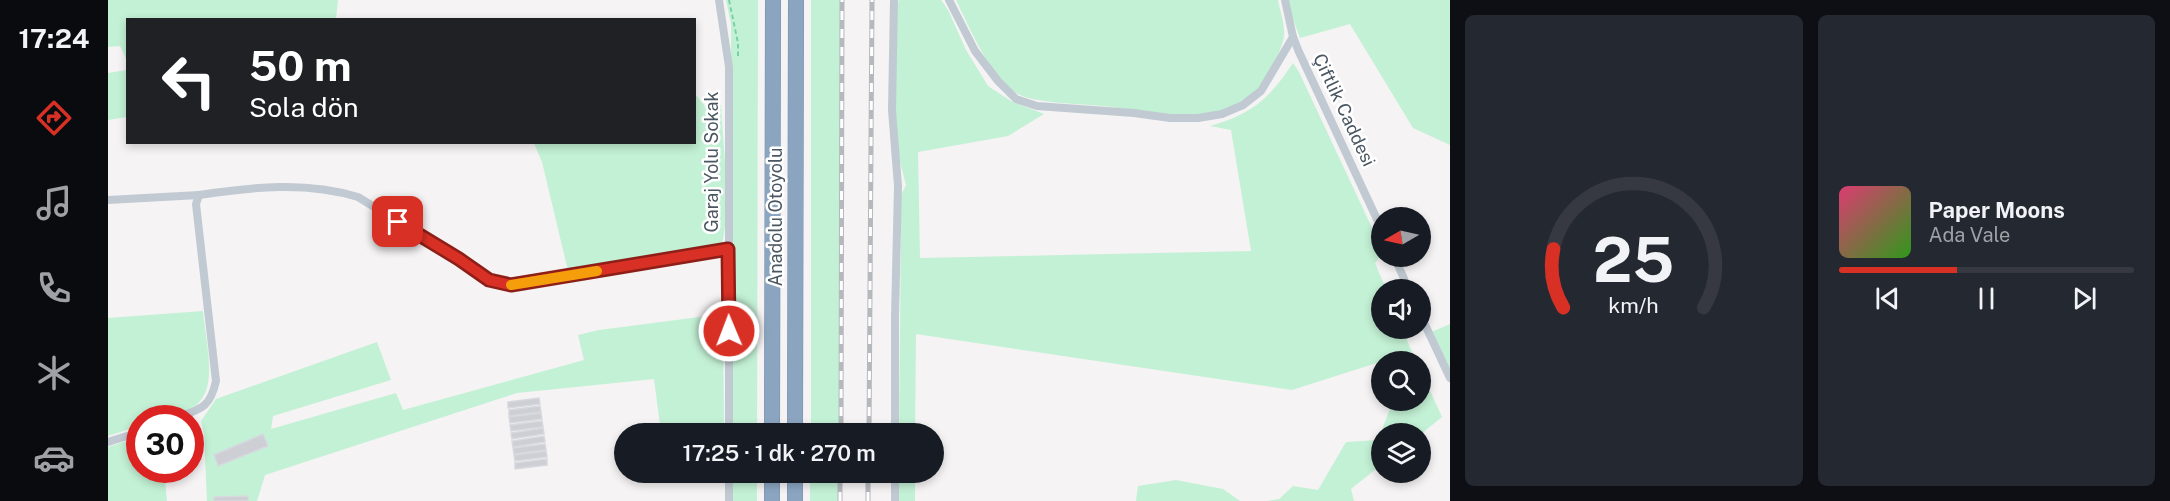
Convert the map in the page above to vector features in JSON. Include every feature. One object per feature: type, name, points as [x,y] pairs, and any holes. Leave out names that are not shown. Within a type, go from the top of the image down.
[{"type":"highway","name":"Anadolu Otoyolu","points":[[772,423],[773,0]]},
{"type":"highway","name":"Anadolu Otoyolu","points":[[795,423],[796,0]]},
{"type":"highway","points":[[772,483],[772,501]]},
{"type":"highway","points":[[795,483],[795,501]]},
{"type":"street","name":"Garaj Yolu Sokak","points":[[719,0],[729,67],[729,423]]},
{"type":"street","points":[[894,0],[892,110],[898,186],[895,423]]},
{"type":"street","points":[[950,0],[975,51],[998,81],[1016,99],[1037,106],[1170,118],[1198,118],[1222,114],[1243,105],[1261,91],[1293,37]]},
{"type":"street","name":"Çiftlik Caddesi","points":[[1285,0],[1293,37],[1371,207]]},
{"type":"street","points":[[108,200],[199,195],[271,186],[323,189],[350,194],[449,252],[489,280],[511,285],[728,249]]},
{"type":"street","points":[[199,195],[195,204],[216,381],[211,399],[204,406]]},
{"type":"street","points":[[1431,337],[1450,378]]},
{"type":"street","points":[[108,442],[126,436]]},
{"type":"street","points":[[729,483],[729,501]]},
{"type":"street","points":[[895,483],[895,501]]},
{"type":"green space","points":[[108,0],[338,0],[336,18],[126,18],[126,59],[120,46],[108,47]]},
{"type":"green space","points":[[726,0],[758,0],[757,423],[731,423],[731,24]]},
{"type":"green space","points":[[811,0],[841,0],[841,423],[811,423]]},
{"type":"green space","points":[[899,0],[941,0],[966,50],[988,86],[1011,101],[1044,114],[1008,136],[918,152],[920,258],[1251,251],[1231,130],[1210,126],[1237,116],[1258,104],[1276,86],[1293,63],[1371,226],[1371,267],[1377,267],[1382,279],[1371,279],[1371,339],[1406,339],[1412,351],[1371,351],[1371,365],[1292,390],[916,334],[915,423],[899,423],[901,233],[898,202],[906,185],[896,146],[895,11]]},
{"type":"green space","points":[[956,0],[1278,0],[1284,36],[1278,55],[1255,94],[1236,106],[1218,112],[1180,115],[1059,103],[1025,97],[1008,87],[990,65]]},
{"type":"green space","points":[[1289,0],[1450,0],[1450,145],[1413,128],[1350,24],[1300,38],[1290,11]]},
{"type":"green space","points":[[126,70],[126,117],[108,120],[108,73]]},
{"type":"green space","points":[[696,96],[705,106],[721,105],[726,220],[719,255],[571,283],[542,162],[534,144],[696,144]]},
{"type":"green space","points":[[203,311],[209,373],[207,389],[200,401],[195,405],[126,405],[126,430],[108,436],[108,318]]},
{"type":"green space","points":[[723,314],[724,423],[660,423],[654,379],[517,393],[265,475],[257,501],[207,501],[204,417],[216,399],[377,342],[391,380],[273,416],[271,429],[396,393],[403,410],[584,360],[578,335],[599,330]]},
{"type":"green space","points":[[1450,324],[1450,372],[1431,337],[1431,332]]},
{"type":"green space","points":[[1431,393],[1442,417],[1431,426],[1431,423],[1385,423],[1389,411],[1431,411]]},
{"type":"green space","points":[[1371,440],[1371,473],[1351,489],[1354,501],[1267,501],[1279,499],[1293,486],[1318,490],[1346,442]]},
{"type":"green space","points":[[126,441],[126,483],[165,483],[167,501],[108,501],[108,447]]},
{"type":"green space","points":[[1176,480],[1223,489],[1240,501],[1136,501],[1138,486]]},
{"type":"green space","points":[[731,483],[757,483],[757,501],[731,501]]},
{"type":"green space","points":[[810,483],[840,483],[840,501],[810,501]]},
{"type":"green space","points":[[899,483],[915,483],[915,501],[898,501]]},
{"type":"building","points":[[539,398],[540,404],[508,408],[508,402]]},
{"type":"building","points":[[540,406],[541,412],[509,416],[509,410]]},
{"type":"building","points":[[541,413],[542,419],[510,423],[509,417]]},
{"type":"building","points":[[542,421],[543,427],[511,431],[510,425]]},
{"type":"building","points":[[543,428],[544,434],[512,439],[511,433]]},
{"type":"building","points":[[263,434],[268,446],[218,466],[214,455]]},
{"type":"building","points":[[544,436],[545,442],[513,447],[512,441]]},
{"type":"building","points":[[545,444],[546,450],[514,454],[513,448]]},
{"type":"building","points":[[546,451],[547,457],[515,461],[514,455]]},
{"type":"building","points":[[547,459],[547,465],[515,469],[515,463]]},
{"type":"building","points":[[248,496],[248,501],[214,501],[214,497]]},
{"type":"railway","points":[[841,423],[842,0]]},
{"type":"railway","points":[[869,423],[872,0]]},
{"type":"railway","points":[[840,483],[840,501]]},
{"type":"railway","points":[[868,483],[868,501]]},
{"type":"slow traffic","points":[[511,285],[597,271]]},
{"type":"route","points":[[398,222],[498,284],[511,285],[728,249],[729,331]]}]
